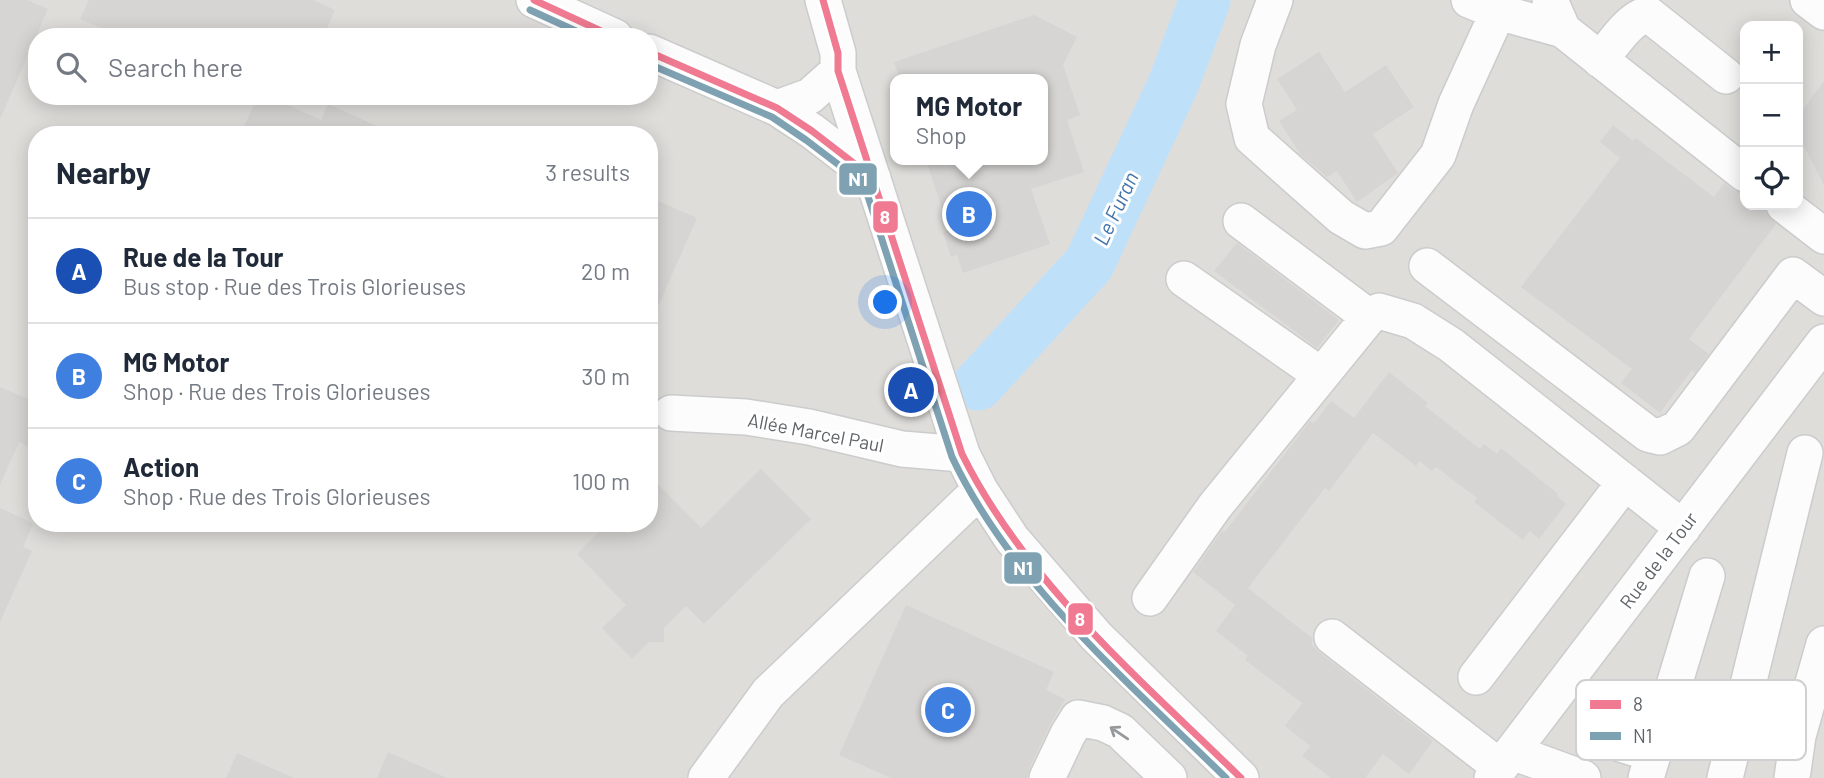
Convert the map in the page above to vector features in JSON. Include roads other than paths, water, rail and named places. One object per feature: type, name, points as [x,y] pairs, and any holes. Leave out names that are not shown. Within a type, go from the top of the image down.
[{"type":"street","points":[[534,0],[595,28]]},
{"type":"street","points":[[823,0],[838,53],[838,71],[962,454],[980,490],[1012,539],[1096,636],[1241,778]]},
{"type":"street","points":[[1275,0],[1258,45],[1244,104],[1252,138],[1341,217],[1365,231],[1381,228],[1438,155],[1456,104],[1483,6],[1557,15],[1600,60],[1740,170]]},
{"type":"street","points":[[1808,0],[1824,12]]},
{"type":"street","points":[[1600,60],[1631,23],[1648,14],[1726,76]]},
{"type":"street","points":[[658,56],[777,108],[873,178]]},
{"type":"street","points":[[777,108],[810,96],[838,71]]},
{"type":"street","points":[[1426,266],[1648,434],[1660,437],[1678,428],[1823,235],[1790,210]]},
{"type":"street","points":[[1241,221],[1369,317]]},
{"type":"street","points":[[1793,275],[1824,298]]},
{"type":"street","points":[[1185,279],[1321,375]]},
{"type":"street","points":[[1150,598],[1215,506],[1369,317],[1379,311],[1413,321],[1451,345],[1683,528]]},
{"type":"street","name":"Rue de la Tour","points":[[1501,766],[1824,342]]},
{"type":"street","name":"Allée Marcel Paul","points":[[671,413],[746,417],[809,427],[902,449],[962,454]]},
{"type":"street","points":[[1749,680],[1805,453]]},
{"type":"street","points":[[1476,677],[1625,482]]},
{"type":"street","points":[[706,778],[768,693],[980,490]]},
{"type":"street","points":[[1676,680],[1707,576]]},
{"type":"street","points":[[1332,637],[1501,766],[1583,778]]},
{"type":"street","points":[[1806,708],[1824,644]]},
{"type":"street","points":[[1047,778],[1078,719],[1103,723],[1120,731],[1169,778]]},
{"type":"street","points":[[1725,778],[1729,760]]},
{"type":"street","points":[[1792,778],[1795,760]]},
{"type":"waterway","name":"Le Furan","points":[[978,385],[1089,264],[1173,85],[1205,0]]},
{"type":"place","name":"MG Motor","points":[[969,214]]},
{"type":"place","name":"Rue de la Tour","points":[[911,390]]},
{"type":"place","name":"Action","points":[[948,710]]}]
